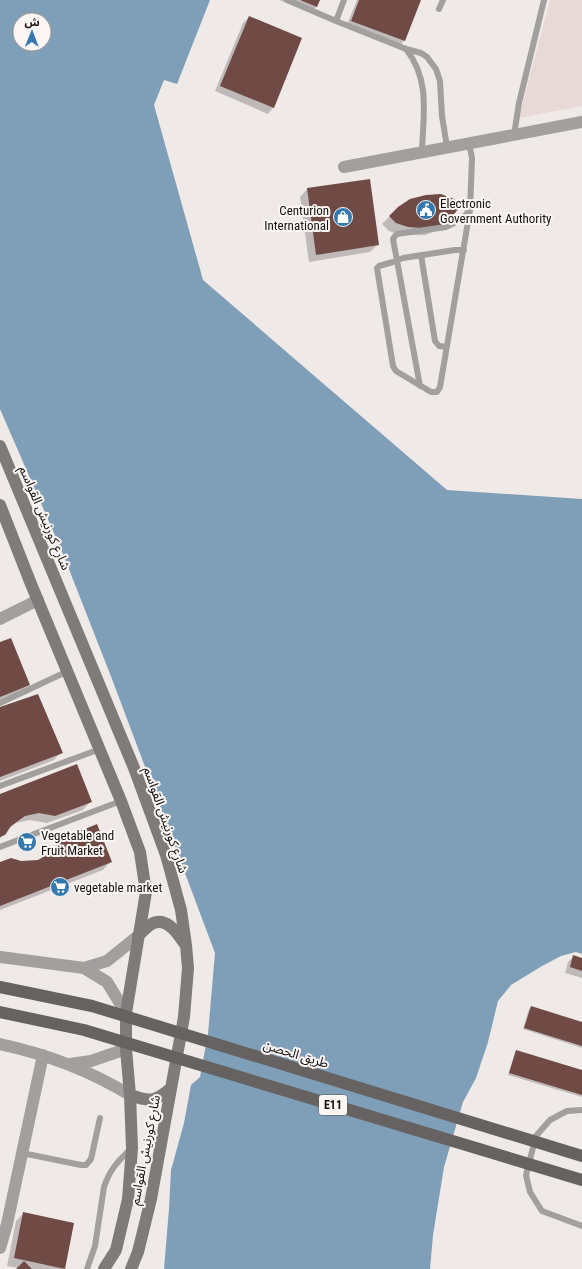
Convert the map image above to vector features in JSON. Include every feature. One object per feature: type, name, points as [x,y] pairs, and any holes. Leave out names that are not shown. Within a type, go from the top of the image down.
[{"type":"main road","name":"شارع كورنيش القواسم","points":[[0,446],[134,768],[166,855],[180,910],[186,945],[188,968],[184,1017],[151,1199],[138,1252],[131,1269]]},
{"type":"main road","name":"شارع كورنيش القواسم","points":[[0,505],[121,801],[140,852],[146,892],[126,1013],[126,1049],[130,1095],[132,1148],[128,1199],[116,1250],[104,1269]]},
{"type":"main road","points":[[138,936],[151,924],[159,922],[168,924],[177,931],[186,945]]},
{"type":"main road","name":"طريق الحصن","points":[[0,987],[92,1006],[582,1156]]},
{"type":"main road","name":"E11","points":[[0,1012],[84,1030],[582,1180]]},
{"type":"main road","points":[[0,1020],[84,1030]]},
{"type":"main road","points":[[130,1095],[150,1100],[161,1097],[171,1088]]},
{"type":"street","points":[[344,167],[582,122]]},
{"type":"street","points":[[0,619],[38,600]]},
{"type":"street","points":[[84,968],[107,961],[138,936]]},
{"type":"street","points":[[0,956],[84,968],[107,982],[126,1013]]},
{"type":"street","points":[[0,1044],[43,1055],[70,1064],[114,1085],[130,1095]]},
{"type":"street","points":[[70,1064],[91,1061],[126,1049]]},
{"type":"street","points":[[0,1248],[7,1224],[43,1055]]},
{"type":"lane","points":[[287,0],[406,49],[414,50],[427,57],[436,69],[440,80],[442,116],[447,148]]},
{"type":"lane","points":[[336,21],[344,0]]},
{"type":"lane","points":[[439,9],[443,0]]},
{"type":"lane","points":[[514,135],[519,103],[544,0]]},
{"type":"lane","points":[[406,49],[417,66],[423,83],[424,102],[422,152]]},
{"type":"lane","points":[[464,250],[402,258],[377,268],[392,363],[396,371],[431,392],[437,392],[439,390],[464,250],[470,210],[472,158],[469,143]]},
{"type":"lane","points":[[420,386],[393,241],[396,235],[446,227],[457,223],[470,210]]},
{"type":"lane","points":[[421,255],[435,341],[439,346],[447,347]]},
{"type":"lane","points":[[0,704],[68,671]]},
{"type":"lane","points":[[0,786],[100,749]]},
{"type":"lane","points":[[0,847],[121,801]]},
{"type":"lane","points":[[582,1110],[566,1111],[550,1120],[536,1136],[526,1175],[530,1192],[542,1211],[582,1226]]},
{"type":"lane","points":[[22,1153],[81,1165],[86,1164],[91,1159],[100,1118]]},
{"type":"lane","points":[[87,1269],[95,1246],[106,1180],[118,1160],[132,1148]]},
{"type":"shaded area","points":[[550,0],[582,0],[582,106],[519,118]]},
{"type":"water","points":[[0,0],[210,0],[177,84],[164,80],[154,105],[203,280],[447,490],[582,499],[582,954],[576,952],[561,956],[542,966],[511,985],[498,1001],[488,1042],[476,1078],[463,1102],[444,1167],[433,1235],[430,1269],[164,1269],[171,1170],[184,1123],[191,1085],[200,1077],[208,1034],[215,953],[112,679],[63,554],[0,409]]},
{"type":"building","points":[[300,0],[320,0],[317,7]]},
{"type":"building","points":[[359,0],[421,0],[405,41],[351,21]]},
{"type":"building","points":[[249,16],[302,38],[274,108],[220,86]]},
{"type":"building","name":"Centurion International","points":[[370,179],[379,245],[316,255],[307,188]]},
{"type":"building","name":"Electronic Government Authority","points":[[441,194],[454,199],[461,205],[442,225],[421,228],[408,227],[396,223],[389,216],[398,207],[410,199],[426,195]]},
{"type":"building","points":[[11,638],[30,685],[0,697],[0,642]]},
{"type":"building","points":[[38,694],[63,753],[0,777],[0,707]]},
{"type":"building","points":[[77,764],[92,802],[55,816],[39,813],[25,816],[11,826],[5,835],[0,837],[0,794]]},
{"type":"building","points":[[97,824],[112,862],[0,906],[0,862],[11,858],[21,861],[38,860],[50,853],[61,839]]},
{"type":"building","points":[[573,955],[582,958],[582,971],[570,967]]},
{"type":"building","points":[[531,1006],[582,1022],[582,1046],[524,1028]]},
{"type":"building","points":[[516,1050],[582,1070],[582,1095],[509,1073]]},
{"type":"building","points":[[23,1212],[74,1223],[65,1269],[14,1258]]},
{"type":"building","points":[[24,1261],[32,1269],[16,1269]]},
{"type":"place","name":"Electronic Government Authority","points":[[426,210]]},
{"type":"place","name":"Centurion International","points":[[343,217]]},
{"type":"place","name":"Vegetable and Fruit Market","points":[[27,842]]},
{"type":"place","name":"vegetable market","points":[[60,887]]}]
